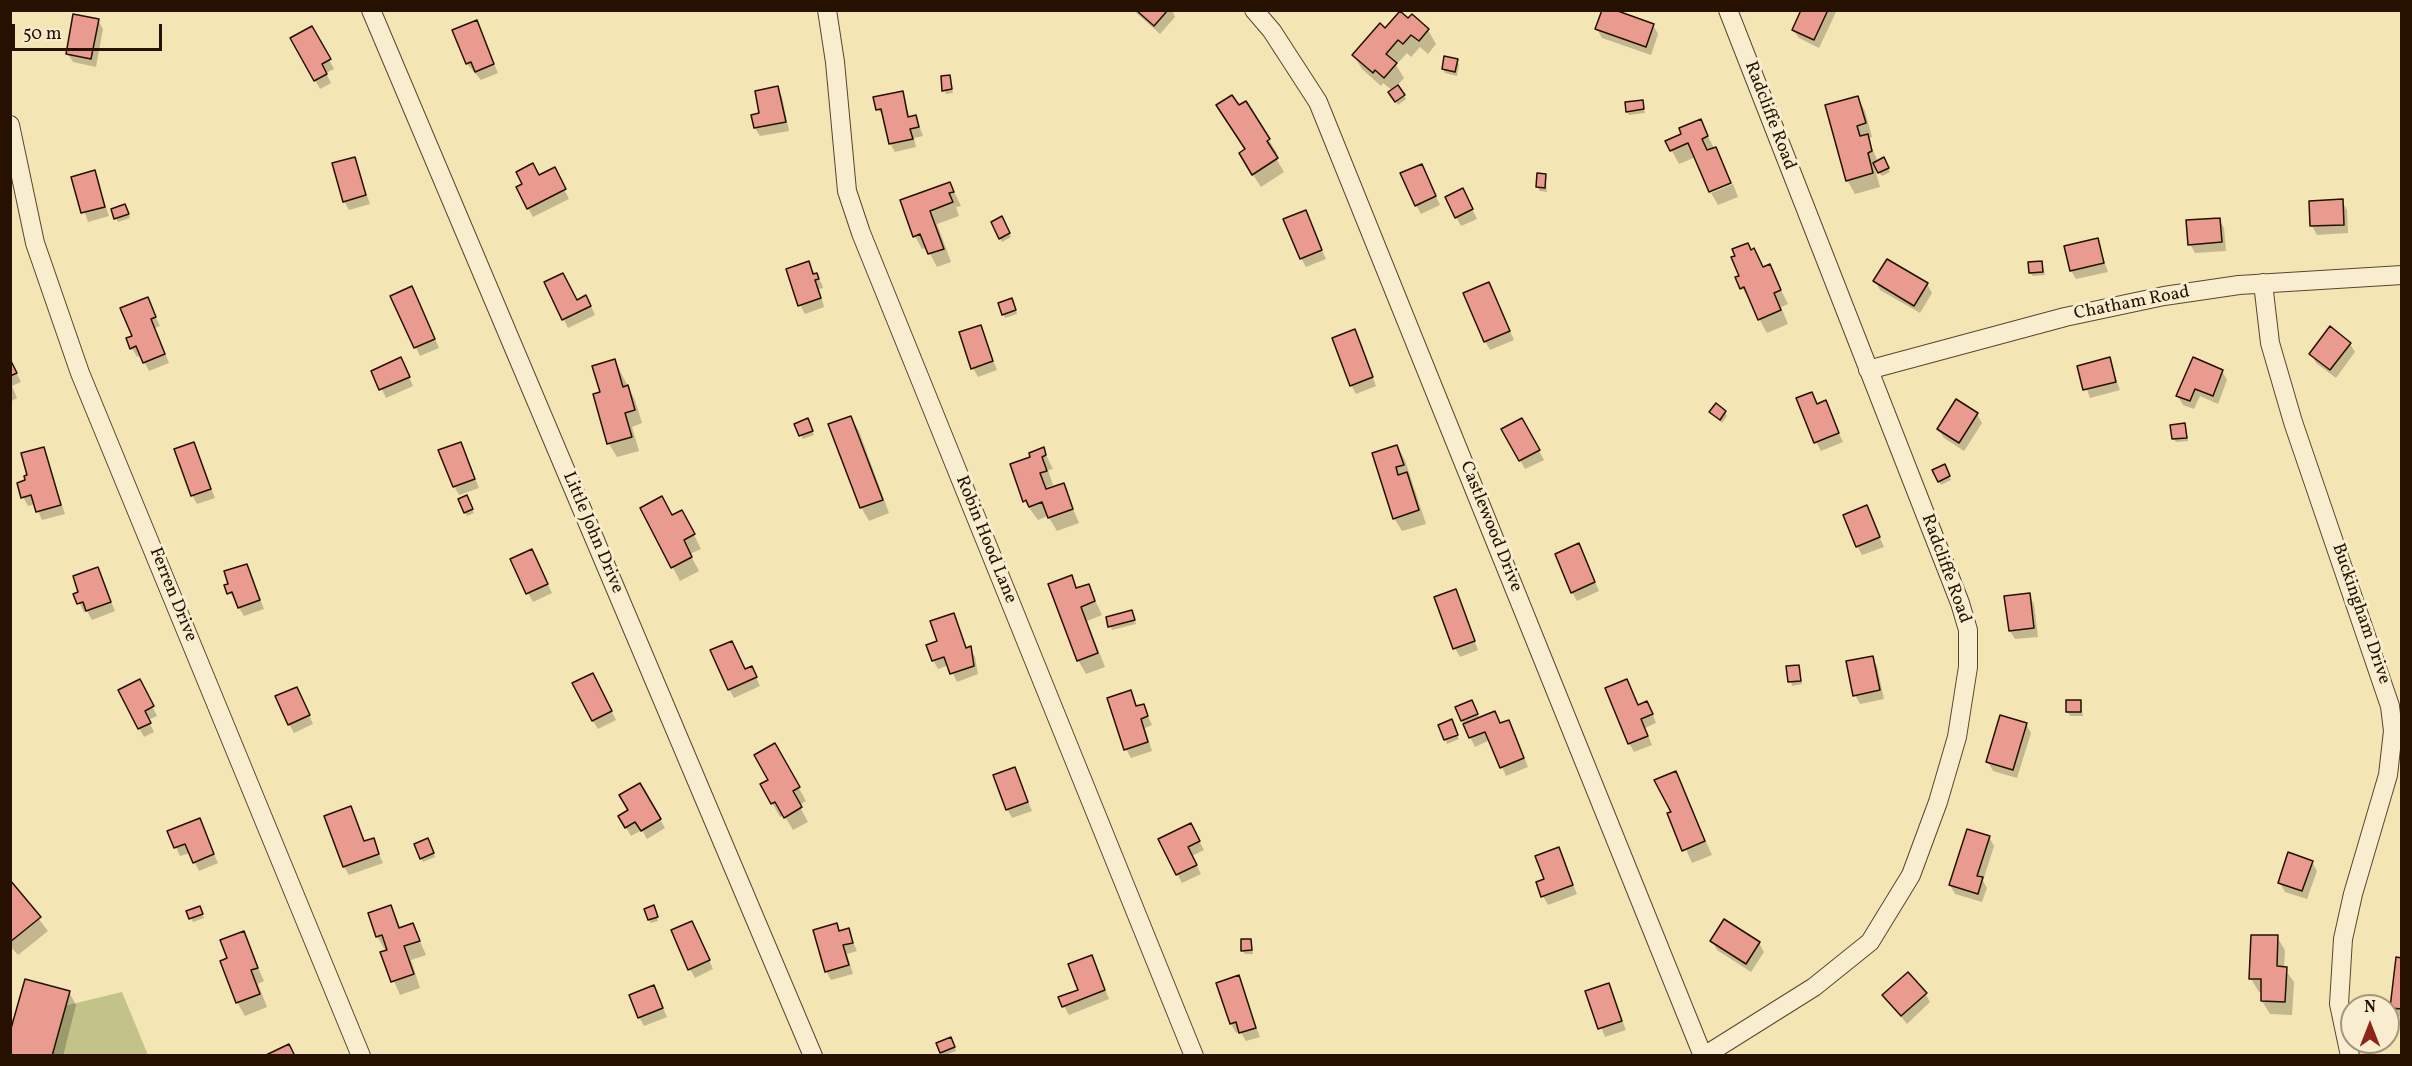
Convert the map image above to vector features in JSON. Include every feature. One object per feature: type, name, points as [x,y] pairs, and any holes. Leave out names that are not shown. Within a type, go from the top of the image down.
[{"type":"street","name":"Little John Drive","points":[[371,10],[813,1056]]},
{"type":"street","name":"Robin Hood Lane","points":[[826,10],[835,62],[847,191],[861,233],[1194,1056]]},
{"type":"street","name":"Castlewood Drive","points":[[1254,10],[1289,57],[1322,112],[1704,1056]]},
{"type":"street","name":"Radcliffe Road","points":[[1704,1056],[1814,987],[1870,942],[1911,875],[1938,802],[1957,737],[1968,666],[1968,630],[1960,603],[1728,10]]},
{"type":"street","name":"Ferren Drive","points":[[10,125],[34,243],[80,373],[362,1056]]},
{"type":"street","name":"Chatham Road","points":[[1868,370],[2115,305],[2212,288],[2402,275]]},
{"type":"street","name":"Buckingham Drive","points":[[2263,283],[2273,354],[2293,422],[2390,706],[2393,731],[2388,775],[2353,894],[2343,939],[2339,1004],[2350,1056]]},
{"type":"shaded area","points":[[122,992],[148,1055],[11,1055],[10,1019]]},
{"type":"building","points":[[1136,10],[1168,10],[1154,26]]},
{"type":"building","points":[[1602,10],[1615,10],[1654,24],[1646,47],[1595,29]]},
{"type":"building","points":[[1801,10],[1828,10],[1814,40],[1792,30]]},
{"type":"building","points":[[1400,11],[1408,18],[1412,14],[1429,29],[1419,41],[1411,35],[1403,44],[1398,40],[1386,54],[1397,63],[1384,78],[1375,70],[1373,73],[1352,55],[1380,23],[1385,28]]},
{"type":"building","points":[[73,14],[99,19],[91,59],[66,54]]},
{"type":"building","points":[[477,20],[494,64],[475,72],[471,62],[466,64],[452,30]]},
{"type":"building","points":[[312,26],[331,59],[322,64],[327,74],[314,81],[290,38]]},
{"type":"building","points":[[1444,56],[1458,59],[1455,72],[1442,69]]},
{"type":"building","points":[[950,75],[952,89],[942,91],[941,76]]},
{"type":"building","points":[[1398,85],[1405,95],[1395,102],[1388,92]]},
{"type":"building","points":[[778,86],[786,122],[754,128],[751,115],[759,113],[755,91]]},
{"type":"building","points":[[903,91],[908,117],[916,115],[919,127],[910,129],[913,139],[889,144],[881,109],[876,110],[873,97]]},
{"type":"building","points":[[1232,95],[1239,105],[1246,101],[1270,139],[1267,141],[1278,158],[1252,175],[1239,153],[1245,149],[1216,105]]},
{"type":"building","points":[[1858,96],[1866,123],[1857,126],[1860,136],[1868,134],[1872,151],[1868,153],[1873,173],[1846,181],[1825,105]]},
{"type":"building","points":[[1643,100],[1644,109],[1626,112],[1625,102]]},
{"type":"building","points":[[1701,119],[1708,136],[1702,139],[1707,150],[1716,147],[1731,183],[1709,192],[1688,143],[1670,151],[1665,141],[1681,134],[1679,128]]},
{"type":"building","points":[[355,157],[366,195],[343,202],[332,163]]},
{"type":"building","points":[[1884,157],[1889,168],[1878,173],[1873,163]]},
{"type":"building","points":[[533,163],[539,175],[555,167],[566,189],[527,209],[516,187],[522,184],[516,172]]},
{"type":"building","points":[[1422,164],[1436,196],[1415,206],[1400,173]]},
{"type":"building","points":[[95,170],[105,207],[81,213],[71,177]]},
{"type":"building","points":[[1537,173],[1546,174],[1545,188],[1536,187]]},
{"type":"building","points":[[950,182],[954,192],[949,193],[953,202],[930,211],[944,249],[928,254],[920,234],[913,237],[900,200]]},
{"type":"building","points":[[1463,188],[1473,209],[1455,218],[1445,197]]},
{"type":"building","points":[[2343,199],[2344,225],[2310,226],[2309,201]]},
{"type":"building","points":[[125,204],[129,214],[114,219],[111,209]]},
{"type":"building","points":[[1306,210],[1322,250],[1300,259],[1283,219]]},
{"type":"building","points":[[1002,216],[1010,233],[999,239],[991,222]]},
{"type":"building","points":[[2220,218],[2222,242],[2188,245],[2186,220]]},
{"type":"building","points":[[2098,238],[2104,263],[2070,271],[2064,246]]},
{"type":"building","points":[[1748,243],[1751,250],[1754,248],[1763,267],[1770,264],[1781,290],[1774,293],[1781,310],[1758,320],[1744,287],[1740,289],[1735,277],[1739,276],[1731,257],[1735,256],[1732,249]]},
{"type":"building","points":[[1887,259],[1928,283],[1914,306],[1873,281]]},
{"type":"building","points":[[809,261],[813,274],[817,273],[819,279],[815,280],[821,298],[798,306],[786,269]]},
{"type":"building","points":[[2042,261],[2043,272],[2029,273],[2028,262]]},
{"type":"building","points":[[563,273],[577,300],[586,295],[591,306],[562,320],[544,282]]},
{"type":"building","points":[[1489,282],[1510,331],[1484,342],[1463,293]]},
{"type":"building","points":[[412,286],[435,339],[414,348],[390,296]]},
{"type":"building","points":[[148,297],[156,317],[151,319],[165,354],[143,363],[136,346],[130,349],[126,338],[132,336],[120,308]]},
{"type":"building","points":[[1012,298],[1016,310],[1002,315],[998,303]]},
{"type":"building","points":[[981,325],[993,361],[971,369],[959,332]]},
{"type":"building","points":[[2330,326],[2351,343],[2330,370],[2309,354]]},
{"type":"building","points":[[1355,329],[1373,377],[1350,386],[1332,338]]},
{"type":"building","points":[[401,357],[410,377],[379,390],[371,371]]},
{"type":"building","points":[[2110,357],[2116,382],[2083,390],[2077,366]]},
{"type":"building","points":[[2193,357],[2223,370],[2213,396],[2195,389],[2190,401],[2176,396]]},
{"type":"building","points":[[10,359],[17,373],[10,376]]},
{"type":"building","points":[[615,359],[623,387],[628,385],[635,410],[625,413],[632,437],[607,444],[593,394],[600,392],[592,366]]},
{"type":"building","points":[[1812,392],[1817,404],[1826,400],[1839,433],[1814,443],[1796,398]]},
{"type":"building","points":[[1956,399],[1978,413],[1959,443],[1937,429]]},
{"type":"building","points":[[1716,403],[1726,411],[1720,420],[1709,412]]},
{"type":"building","points":[[851,416],[883,500],[860,508],[828,424]]},
{"type":"building","points":[[808,418],[813,431],[799,436],[794,424]]},
{"type":"building","points":[[1522,418],[1540,450],[1519,461],[1501,429]]},
{"type":"building","points":[[2185,423],[2187,438],[2172,439],[2170,425]]},
{"type":"building","points":[[194,442],[211,489],[191,496],[174,449]]},
{"type":"building","points":[[461,442],[475,479],[453,487],[438,450]]},
{"type":"building","points":[[1397,445],[1404,465],[1396,467],[1398,475],[1407,472],[1419,510],[1393,519],[1372,453]]},
{"type":"building","points":[[44,447],[61,505],[36,512],[31,495],[21,498],[17,483],[25,480],[24,476],[27,475],[21,453]]},
{"type":"building","points":[[1044,447],[1046,455],[1042,457],[1047,471],[1040,473],[1046,489],[1064,483],[1073,509],[1048,518],[1042,502],[1029,507],[1026,500],[1023,502],[1010,464],[1030,457],[1029,453]]},
{"type":"building","points":[[1945,464],[1950,476],[1938,482],[1932,470]]},
{"type":"building","points":[[467,495],[473,509],[464,513],[458,499]]},
{"type":"building","points":[[662,496],[672,515],[682,510],[695,534],[684,540],[692,557],[671,568],[640,508]]},
{"type":"building","points":[[1867,505],[1880,537],[1856,547],[1843,515]]},
{"type":"building","points":[[1579,543],[1595,582],[1571,593],[1555,554]]},
{"type":"building","points":[[532,549],[548,584],[526,594],[510,559]]},
{"type":"building","points":[[247,564],[260,600],[238,608],[232,592],[227,594],[224,585],[228,584],[224,571]]},
{"type":"building","points":[[98,567],[111,602],[86,611],[83,602],[77,604],[73,594],[78,592],[73,576]]},
{"type":"building","points":[[1072,575],[1076,588],[1089,584],[1095,601],[1081,607],[1098,653],[1077,661],[1048,584]]},
{"type":"building","points":[[1456,589],[1475,641],[1453,649],[1434,597]]},
{"type":"building","points":[[2030,593],[2034,628],[2009,631],[2004,596]]},
{"type":"building","points":[[1132,610],[1135,620],[1108,627],[1106,617]]},
{"type":"building","points":[[954,613],[966,648],[971,646],[974,666],[950,674],[944,657],[932,661],[926,645],[937,641],[930,621]]},
{"type":"building","points":[[732,641],[745,669],[752,666],[757,677],[728,690],[710,650]]},
{"type":"building","points":[[1873,656],[1880,690],[1853,696],[1846,661]]},
{"type":"building","points":[[1799,665],[1801,681],[1788,682],[1786,666]]},
{"type":"building","points":[[593,673],[612,711],[592,721],[572,683]]},
{"type":"building","points":[[140,679],[154,706],[145,711],[151,723],[138,729],[118,690]]},
{"type":"building","points":[[1627,679],[1638,705],[1647,701],[1653,714],[1641,719],[1648,736],[1628,744],[1605,688]]},
{"type":"building","points":[[297,687],[310,715],[288,725],[275,696]]},
{"type":"building","points":[[1131,690],[1136,706],[1144,704],[1148,716],[1141,719],[1148,742],[1124,750],[1107,698]]},
{"type":"building","points":[[1472,700],[1478,714],[1461,721],[1455,707]]},
{"type":"building","points":[[2066,700],[2081,700],[2081,712],[2066,712]]},
{"type":"building","points":[[1495,711],[1500,723],[1509,720],[1524,758],[1500,768],[1485,732],[1469,738],[1463,724]]},
{"type":"building","points":[[2000,715],[2027,723],[2013,770],[1986,762]]},
{"type":"building","points":[[1452,719],[1458,735],[1444,740],[1438,725]]},
{"type":"building","points":[[775,743],[800,787],[793,791],[802,807],[784,818],[775,802],[771,804],[760,784],[768,780],[754,755]]},
{"type":"building","points":[[1015,767],[1028,802],[1006,810],[993,775]]},
{"type":"building","points":[[1676,771],[1705,841],[1682,851],[1667,813],[1671,812],[1654,780]]},
{"type":"building","points":[[640,783],[661,819],[641,831],[635,822],[625,828],[618,816],[628,810],[619,795]]},
{"type":"building","points":[[351,806],[364,841],[374,838],[379,854],[343,867],[324,816]]},
{"type":"building","points":[[200,818],[214,854],[193,863],[185,844],[174,848],[167,831]]},
{"type":"building","points":[[1191,823],[1200,841],[1188,847],[1197,865],[1176,875],[1158,839]]},
{"type":"building","points":[[1967,829],[1990,836],[1977,876],[1983,877],[1978,894],[1949,885]]},
{"type":"building","points":[[428,838],[434,853],[420,859],[414,844]]},
{"type":"building","points":[[1559,847],[1573,885],[1541,897],[1536,882],[1544,879],[1535,856]]},
{"type":"building","points":[[2288,852],[2313,861],[2302,891],[2278,883]]},
{"type":"building","points":[[10,880],[41,917],[10,942]]},
{"type":"building","points":[[391,905],[399,928],[413,923],[420,941],[404,946],[414,974],[391,982],[380,952],[387,950],[382,935],[376,937],[368,913]]},
{"type":"building","points":[[654,905],[658,917],[648,920],[644,909]]},
{"type":"building","points":[[200,906],[203,914],[189,919],[186,911]]},
{"type":"building","points":[[1724,919],[1760,942],[1746,964],[1710,941]]},
{"type":"building","points":[[692,921],[710,960],[688,970],[671,930]]},
{"type":"building","points":[[837,923],[839,931],[849,928],[853,943],[843,945],[849,965],[825,972],[813,930]]},
{"type":"building","points":[[244,931],[258,968],[251,970],[260,994],[236,1003],[220,961],[227,958],[220,940]]},
{"type":"building","points":[[2251,935],[2278,935],[2277,966],[2287,967],[2285,1002],[2261,1001],[2261,979],[2249,979]]},
{"type":"building","points":[[1241,939],[1251,939],[1252,950],[1241,951]]},
{"type":"building","points":[[1092,955],[1105,990],[1062,1007],[1058,997],[1078,990],[1068,964]]},
{"type":"building","points":[[2396,957],[2402,958],[2402,1009],[2400,1009],[2400,994],[2392,994]]},
{"type":"building","points":[[1908,972],[1927,993],[1901,1016],[1882,995]]},
{"type":"building","points":[[1239,975],[1256,1028],[1239,1033],[1236,1022],[1230,1024],[1216,983]]},
{"type":"building","points":[[25,979],[70,991],[52,1056],[10,1056],[10,1032]]},
{"type":"building","points":[[1609,983],[1622,1021],[1598,1029],[1585,991]]},
{"type":"building","points":[[654,985],[663,1008],[638,1018],[629,995]]},
{"type":"building","points":[[951,1037],[955,1047],[940,1053],[936,1043]]},
{"type":"building","points":[[289,1044],[295,1056],[266,1056],[266,1055]]}]
